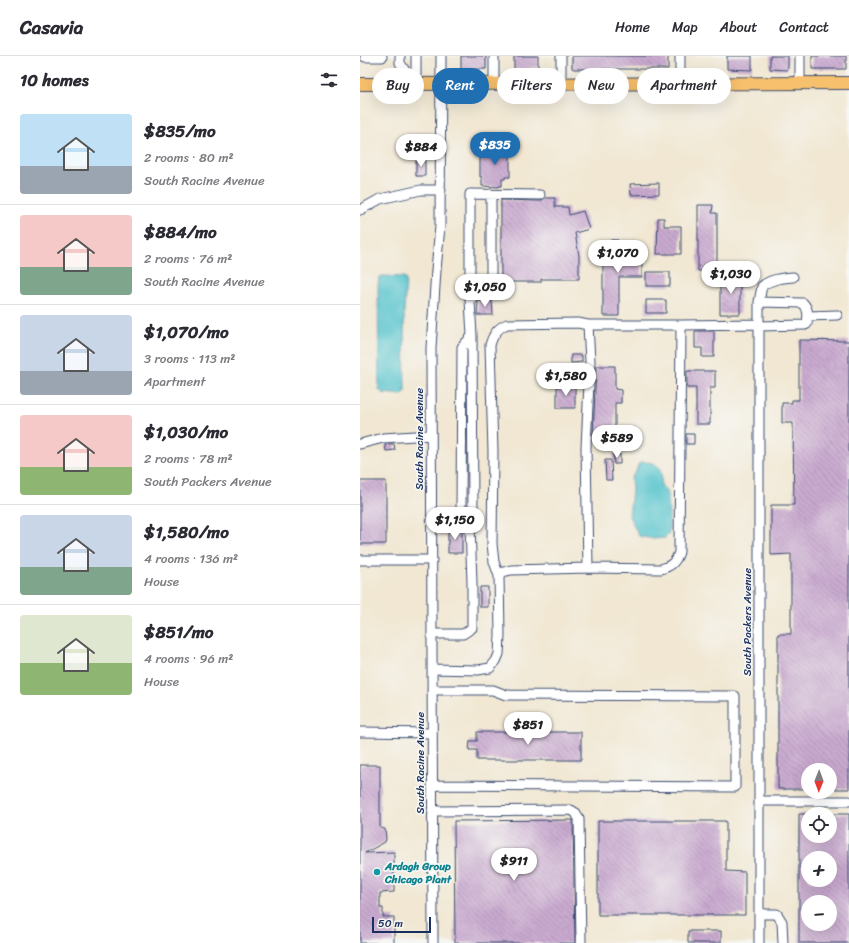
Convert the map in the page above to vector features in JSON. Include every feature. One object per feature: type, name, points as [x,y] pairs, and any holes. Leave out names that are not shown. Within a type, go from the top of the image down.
[{"type":"main road","points":[[566,84],[637,83]]},
{"type":"main road","points":[[731,83],[849,83]]},
{"type":"main road","points":[[360,84],[372,84]]},
{"type":"main road","points":[[489,84],[494,84]]},
{"type":"street","points":[[365,57],[382,56]]},
{"type":"street","points":[[400,56],[400,63],[403,68]]},
{"type":"street","points":[[416,56],[416,68]]},
{"type":"street","name":"South Racine Avenue","points":[[441,56],[441,68]]},
{"type":"street","points":[[494,56],[494,84]]},
{"type":"street","points":[[561,56],[561,68]]},
{"type":"street","points":[[680,56],[680,68]]},
{"type":"street","points":[[800,56],[800,83]]},
{"type":"street","name":"South Racine Avenue","points":[[432,943],[431,348],[440,226],[441,104]]},
{"type":"street","points":[[360,210],[380,199],[421,190],[441,190]]},
{"type":"street","points":[[432,634],[463,634],[472,628],[467,622],[468,588],[472,583],[470,525],[460,512],[462,346],[472,336],[470,300],[470,194],[540,195]]},
{"type":"street","points":[[470,300],[491,281],[491,194]]},
{"type":"street","name":"South Packers Avenue","points":[[759,943],[759,302],[762,286],[767,282],[780,278],[793,277]]},
{"type":"street","points":[[432,669],[478,670],[490,668],[496,661],[499,654],[499,576],[494,562],[492,544],[490,345],[492,338],[500,327],[507,324],[578,323],[588,325],[808,324],[806,306],[801,302],[759,302]]},
{"type":"street","points":[[808,316],[837,315]]},
{"type":"street","points":[[588,325],[590,361],[586,447],[588,568]]},
{"type":"street","points":[[499,576],[503,572],[511,570],[588,568],[661,569],[672,564],[676,559],[679,552],[681,325]]},
{"type":"street","points":[[360,444],[383,438],[431,435]]},
{"type":"street","points":[[360,560],[432,560]]},
{"type":"street","points":[[432,690],[493,690],[506,694],[735,696],[735,787],[432,785]]},
{"type":"street","points":[[360,732],[432,733]]},
{"type":"street","points":[[759,801],[849,801]]},
{"type":"street","points":[[432,811],[571,810],[576,813],[579,819],[581,943]]},
{"type":"street","points":[[759,914],[777,914],[782,922],[783,943]]},
{"type":"water","points":[[382,276],[404,277],[406,280],[404,312],[405,392],[402,395],[383,393],[379,390],[378,285],[379,278]]},
{"type":"water","points":[[639,463],[655,464],[658,466],[660,469],[661,486],[667,491],[668,494],[669,534],[665,538],[653,539],[639,536],[629,516],[632,490],[631,478]]},
{"type":"building","points":[[461,56],[486,56],[486,68],[461,68]]},
{"type":"building","points":[[514,56],[538,56],[538,67],[514,68]]},
{"type":"building","points":[[572,56],[668,56],[668,68],[572,68]]},
{"type":"building","points":[[727,56],[752,56],[752,70],[727,68]]},
{"type":"building","points":[[770,56],[788,56],[788,68],[786,70],[770,69]]},
{"type":"building","points":[[812,56],[846,56],[846,69],[812,69]]},
{"type":"building","points":[[480,148],[510,148],[510,177],[505,177],[505,179],[502,179],[502,186],[482,186],[482,177],[480,177]]},
{"type":"building","points":[[425,160],[425,176],[416,176],[416,161]]},
{"type":"building","points":[[659,183],[659,194],[631,195],[630,184]]},
{"type":"building","points":[[545,198],[555,198],[555,207],[568,207],[569,215],[583,211],[589,229],[575,233],[579,256],[579,279],[541,279],[541,282],[501,282],[501,200],[540,201]]},
{"type":"building","points":[[698,205],[713,205],[712,213],[717,213],[717,271],[698,271]]},
{"type":"building","points":[[658,218],[664,218],[664,226],[681,226],[681,254],[657,254]]},
{"type":"building","points":[[611,240],[618,240],[618,252],[642,251],[642,277],[619,277],[619,316],[603,316],[603,244],[611,243]]},
{"type":"building","points":[[646,272],[670,272],[670,286],[646,286]]},
{"type":"building","points":[[720,278],[746,278],[746,286],[740,286],[740,314],[720,314]]},
{"type":"building","points":[[646,300],[666,300],[666,313],[646,313]]},
{"type":"building","points":[[478,301],[492,301],[493,315],[477,315]]},
{"type":"building","points":[[695,331],[714,331],[714,357],[702,357],[702,348],[695,348]]},
{"type":"building","points":[[799,340],[849,341],[849,789],[837,789],[837,763],[801,763],[801,789],[778,789],[778,634],[791,634],[791,554],[771,555],[771,505],[794,505],[793,423],[782,423],[782,403],[792,403],[792,400],[799,400]]},
{"type":"building","points":[[571,355],[582,355],[582,362],[571,363]]},
{"type":"building","points":[[596,366],[615,366],[615,389],[621,390],[621,403],[615,403],[615,428],[635,428],[636,443],[620,444],[620,437],[593,437]]},
{"type":"building","points":[[687,371],[715,371],[715,388],[710,388],[710,424],[696,424],[696,388],[687,388]]},
{"type":"building","points":[[557,386],[575,386],[575,408],[557,408]]},
{"type":"building","points":[[686,434],[694,434],[694,444],[686,444]]},
{"type":"building","points":[[385,444],[394,444],[395,450],[386,451]]},
{"type":"building","points":[[613,454],[620,454],[620,464],[614,464]]},
{"type":"building","points":[[605,460],[611,460],[612,480],[606,480]]},
{"type":"building","points":[[360,481],[386,481],[386,544],[360,544]]},
{"type":"building","points":[[462,529],[462,553],[448,553],[448,530]]},
{"type":"building","points":[[480,587],[488,587],[488,607],[480,607]]},
{"type":"building","points":[[477,732],[581,732],[581,760],[477,760],[477,750],[469,750],[470,741],[477,741]]},
{"type":"building","name":"Ardagh Group Chicago Plant","points":[[360,765],[380,765],[380,828],[385,829],[386,839],[385,842],[365,853],[394,852],[394,892],[380,893],[380,908],[383,908],[383,917],[394,917],[394,943],[360,943]]},
{"type":"building","points":[[799,814],[801,814],[801,843],[837,843],[837,814],[849,814],[849,943],[799,943]]},
{"type":"building","points":[[573,820],[575,943],[455,943],[454,821]]},
{"type":"building","points":[[598,821],[726,821],[726,871],[745,872],[745,915],[598,915]]},
{"type":"building","points":[[688,931],[721,931],[721,943],[688,943]]},
{"type":"place","name":"Ardagh Group Chicago Plant","points":[[377,872]]}]
